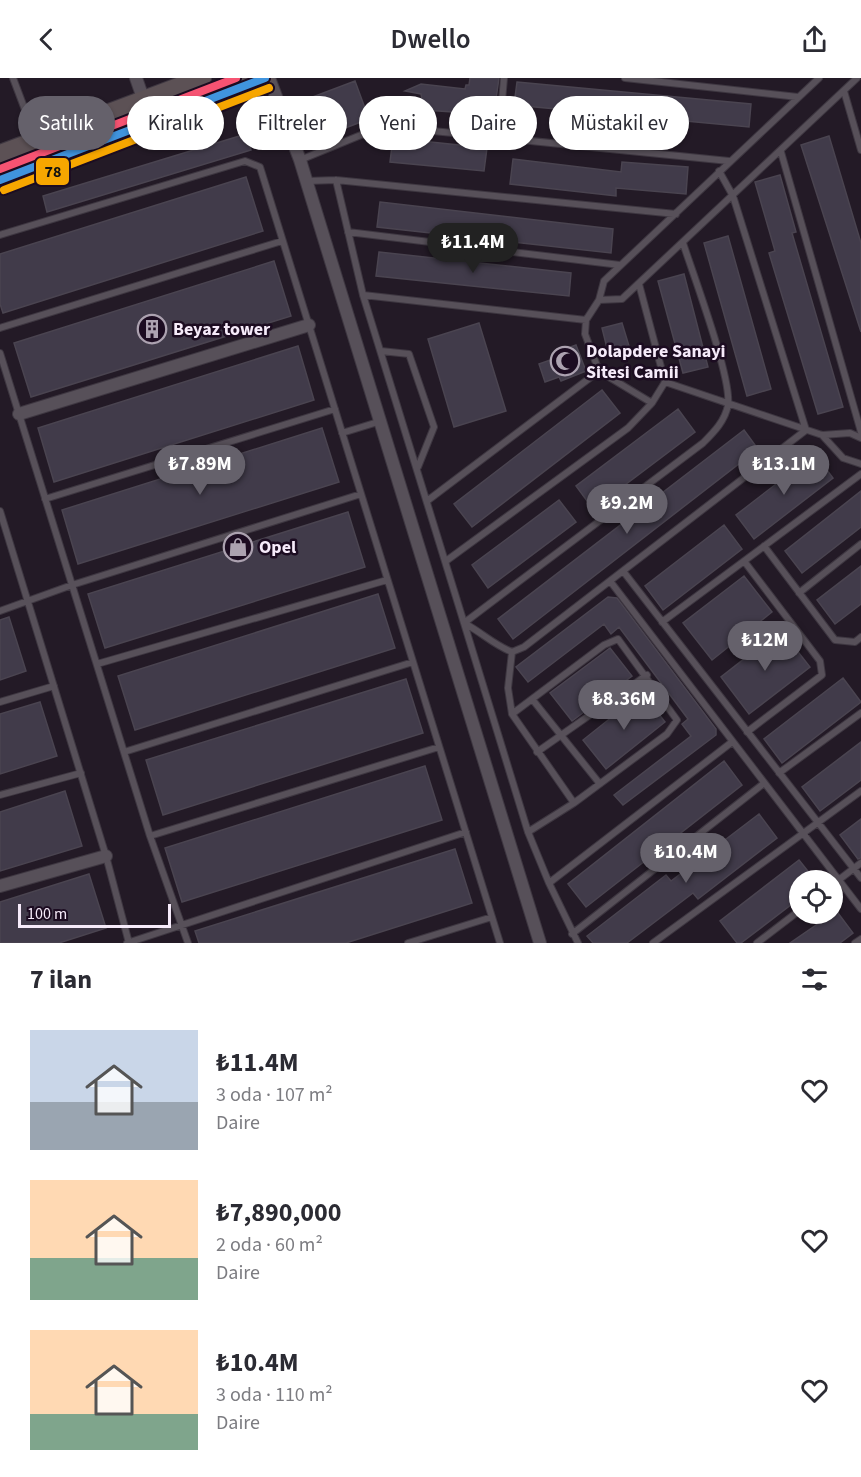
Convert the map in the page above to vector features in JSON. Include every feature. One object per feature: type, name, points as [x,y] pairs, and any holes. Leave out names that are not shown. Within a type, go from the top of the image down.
[{"type":"main road","points":[[149,96],[202,78]]},
{"type":"main road","points":[[0,180],[267,78]]},
{"type":"main road","points":[[0,154],[18,147]]},
{"type":"street","points":[[136,78],[142,96]]},
{"type":"street","points":[[267,78],[300,160],[378,422],[540,943]]},
{"type":"street","points":[[19,414],[309,325]]},
{"type":"street","points":[[0,886],[106,856]]},
{"type":"lane","points":[[13,78],[20,96]]},
{"type":"lane","points":[[502,96],[504,78]]},
{"type":"lane","points":[[625,78],[798,97]]},
{"type":"lane","points":[[652,402],[599,371],[585,334],[586,320],[599,300],[604,281],[819,78]]},
{"type":"lane","points":[[599,300],[622,299],[781,152],[857,78]]},
{"type":"lane","points":[[844,91],[861,150]]},
{"type":"lane","points":[[300,160],[384,126],[449,132]]},
{"type":"lane","points":[[537,140],[729,161]]},
{"type":"lane","points":[[781,152],[861,432]]},
{"type":"lane","points":[[0,235],[245,161],[260,167],[500,943]]},
{"type":"lane","points":[[719,171],[733,196],[806,430]]},
{"type":"lane","points":[[336,180],[363,295],[418,467],[528,832],[549,884],[578,943]]},
{"type":"lane","points":[[306,181],[336,180],[676,214]]},
{"type":"lane","points":[[348,232],[620,265]]},
{"type":"lane","points":[[0,328],[282,241]]},
{"type":"lane","points":[[464,623],[703,443],[721,425],[728,404],[724,377],[683,243]]},
{"type":"lane","points":[[446,561],[628,428],[652,402],[665,382],[639,284]]},
{"type":"lane","points":[[363,295],[586,320]]},
{"type":"lane","points":[[381,351],[409,354],[434,427],[418,467]]},
{"type":"lane","points":[[0,353],[150,836],[188,943]]},
{"type":"lane","points":[[427,501],[599,371]]},
{"type":"lane","points":[[665,382],[822,435],[850,433],[861,438]]},
{"type":"lane","points":[[45,499],[335,409]]},
{"type":"lane","points":[[342,433],[378,422]]},
{"type":"lane","points":[[464,623],[486,635],[495,645],[512,652],[524,648],[806,430]]},
{"type":"lane","points":[[822,435],[843,458],[861,465]]},
{"type":"lane","points":[[662,622],[861,474]]},
{"type":"lane","points":[[0,612],[72,585],[361,494]]},
{"type":"lane","points":[[0,514],[106,856],[128,943],[466,832]]},
{"type":"lane","points":[[799,593],[861,544]]},
{"type":"lane","points":[[764,546],[835,640],[855,642],[861,637]]},
{"type":"lane","points":[[744,561],[820,661],[822,675],[747,732]]},
{"type":"lane","points":[[623,571],[861,878]]},
{"type":"lane","points":[[96,664],[387,580]]},
{"type":"lane","points":[[610,581],[831,870]]},
{"type":"lane","points":[[512,714],[604,645],[618,639],[647,675],[677,720],[667,734],[574,803],[528,832]]},
{"type":"lane","points":[[512,652],[508,688],[512,714],[574,803]]},
{"type":"lane","points":[[124,752],[413,662]]},
{"type":"lane","points":[[537,752],[647,675]]},
{"type":"lane","points":[[0,702],[54,686]]},
{"type":"lane","points":[[532,699],[600,784]]},
{"type":"lane","points":[[779,773],[861,713]]},
{"type":"lane","points":[[549,884],[732,742]]},
{"type":"lane","points":[[150,836],[439,747]]},
{"type":"lane","points":[[0,795],[81,773]]},
{"type":"lane","points":[[572,934],[763,784]]},
{"type":"lane","points":[[653,943],[861,791]]},
{"type":"lane","points":[[843,877],[861,864]]},
{"type":"lane","points":[[843,885],[861,909]]},
{"type":"lane","points":[[408,943],[492,917]]},
{"type":"lane","points":[[757,943],[789,918]]},
{"type":"lane","points":[[855,943],[861,939]]},
{"type":"building","points":[[470,78],[499,78],[496,96],[449,96],[449,112],[437,111],[437,96],[421,96],[421,94],[405,91],[421,84],[465,89],[466,85],[469,85]]},
{"type":"building","points":[[355,81],[361,96],[359,123],[347,127],[347,96],[315,96]]},
{"type":"building","points":[[517,82],[666,96],[549,96],[549,108],[537,107],[537,96],[515,96]]},
{"type":"building","points":[[689,98],[751,104],[749,127],[689,121]]},
{"type":"building","points":[[829,136],[861,243],[861,332],[801,145]]},
{"type":"building","points":[[236,137],[236,150],[251,150],[47,212],[43,196],[194,150],[224,150],[224,141]]},
{"type":"building","points":[[437,143],[449,144],[449,150],[487,150],[484,171],[390,162],[392,150],[437,150]]},
{"type":"building","points":[[513,159],[621,172],[622,162],[688,167],[686,194],[616,188],[616,196],[510,184]]},
{"type":"building","points":[[780,175],[796,232],[792,233],[843,407],[818,414],[769,253],[775,251],[755,182]]},
{"type":"building","points":[[246,177],[263,231],[3,313],[0,304],[0,254]]},
{"type":"building","points":[[380,202],[613,229],[611,253],[377,227]]},
{"type":"building","points":[[728,236],[771,389],[747,396],[704,243]]},
{"type":"building","points":[[379,252],[571,273],[569,296],[376,276]]},
{"type":"building","name":"Beyaz tower","points":[[274,261],[291,316],[31,397],[14,343]]},
{"type":"building","points":[[684,274],[708,367],[683,373],[658,281]]},
{"type":"building","points":[[479,323],[506,411],[454,427],[428,339]]},
{"type":"building","points":[[622,323],[629,346],[608,352],[602,328]]},
{"type":"building","name":"Dolapdere Sanayi Sitesi Camii","points":[[576,345],[586,371],[561,381],[559,377],[545,382],[539,364],[556,358],[554,353]]},
{"type":"building","points":[[298,346],[314,400],[54,482],[38,428]]},
{"type":"building","points":[[602,390],[620,413],[472,527],[454,504]]},
{"type":"building","points":[[678,409],[695,432],[593,509],[576,486]]},
{"type":"building","points":[[322,428],[339,482],[78,564],[62,510]]},
{"type":"building","points":[[744,430],[758,449],[513,639],[498,619]]},
{"type":"building","points":[[815,454],[833,478],[754,539],[736,515]]},
{"type":"building","points":[[861,491],[861,527],[802,573],[785,551]]},
{"type":"building","points":[[559,500],[576,522],[488,588],[472,565]]},
{"type":"building","points":[[348,512],[365,567],[105,648],[88,594]]},
{"type":"building","points":[[724,525],[742,549],[663,610],[645,586]]},
{"type":"building","points":[[861,566],[861,604],[835,624],[817,600]]},
{"type":"building","points":[[744,576],[772,612],[712,660],[683,623]]},
{"type":"building","points":[[378,594],[395,648],[135,730],[118,676]]},
{"type":"building","points":[[608,597],[617,598],[716,729],[716,735],[623,805],[614,795],[691,736],[682,724],[688,719],[619,627],[611,634],[604,624],[528,682],[516,667]]},
{"type":"building","points":[[9,617],[26,671],[0,680],[0,620]]},
{"type":"building","points":[[781,630],[810,667],[749,714],[721,677]]},
{"type":"building","points":[[610,648],[632,676],[572,721],[550,693]]},
{"type":"building","points":[[843,678],[861,702],[782,763],[764,739]]},
{"type":"building","points":[[406,679],[423,733],[163,815],[146,760]]},
{"type":"building","points":[[642,693],[665,722],[606,769],[583,740]]},
{"type":"building","points":[[40,702],[57,756],[0,774],[0,714]]},
{"type":"building","points":[[861,742],[861,780],[820,811],[802,787]]},
{"type":"building","points":[[724,761],[742,785],[586,907],[568,884]]},
{"type":"building","points":[[425,766],[442,820],[182,902],[165,848]]},
{"type":"building","points":[[65,791],[82,846],[0,871],[0,812]]},
{"type":"building","points":[[759,814],[777,838],[698,899],[693,893],[627,943],[593,943],[587,936],[666,875],[671,881]]},
{"type":"building","points":[[861,819],[861,858],[858,859],[840,835]]},
{"type":"building","points":[[455,849],[472,903],[346,943],[199,943],[195,931]]},
{"type":"building","points":[[799,860],[807,870],[789,870],[789,906],[741,943],[737,943],[720,921]]},
{"type":"building","points":[[89,874],[106,928],[59,943],[0,943],[0,902]]},
{"type":"building","points":[[843,920],[853,933],[840,943],[790,943],[818,924],[843,924]]},
{"type":"transit line","points":[[0,169],[236,78]]},
{"type":"transit line","points":[[0,180],[265,78]]},
{"type":"transit line","name":"78","points":[[4,190],[269,88]]},
{"type":"place","name":"Beyaz tower","points":[[152,329]]},
{"type":"place","name":"Dolapdere Sanayi Sitesi Camii","points":[[565,361]]},
{"type":"place","name":"Opel","points":[[238,547]]}]
